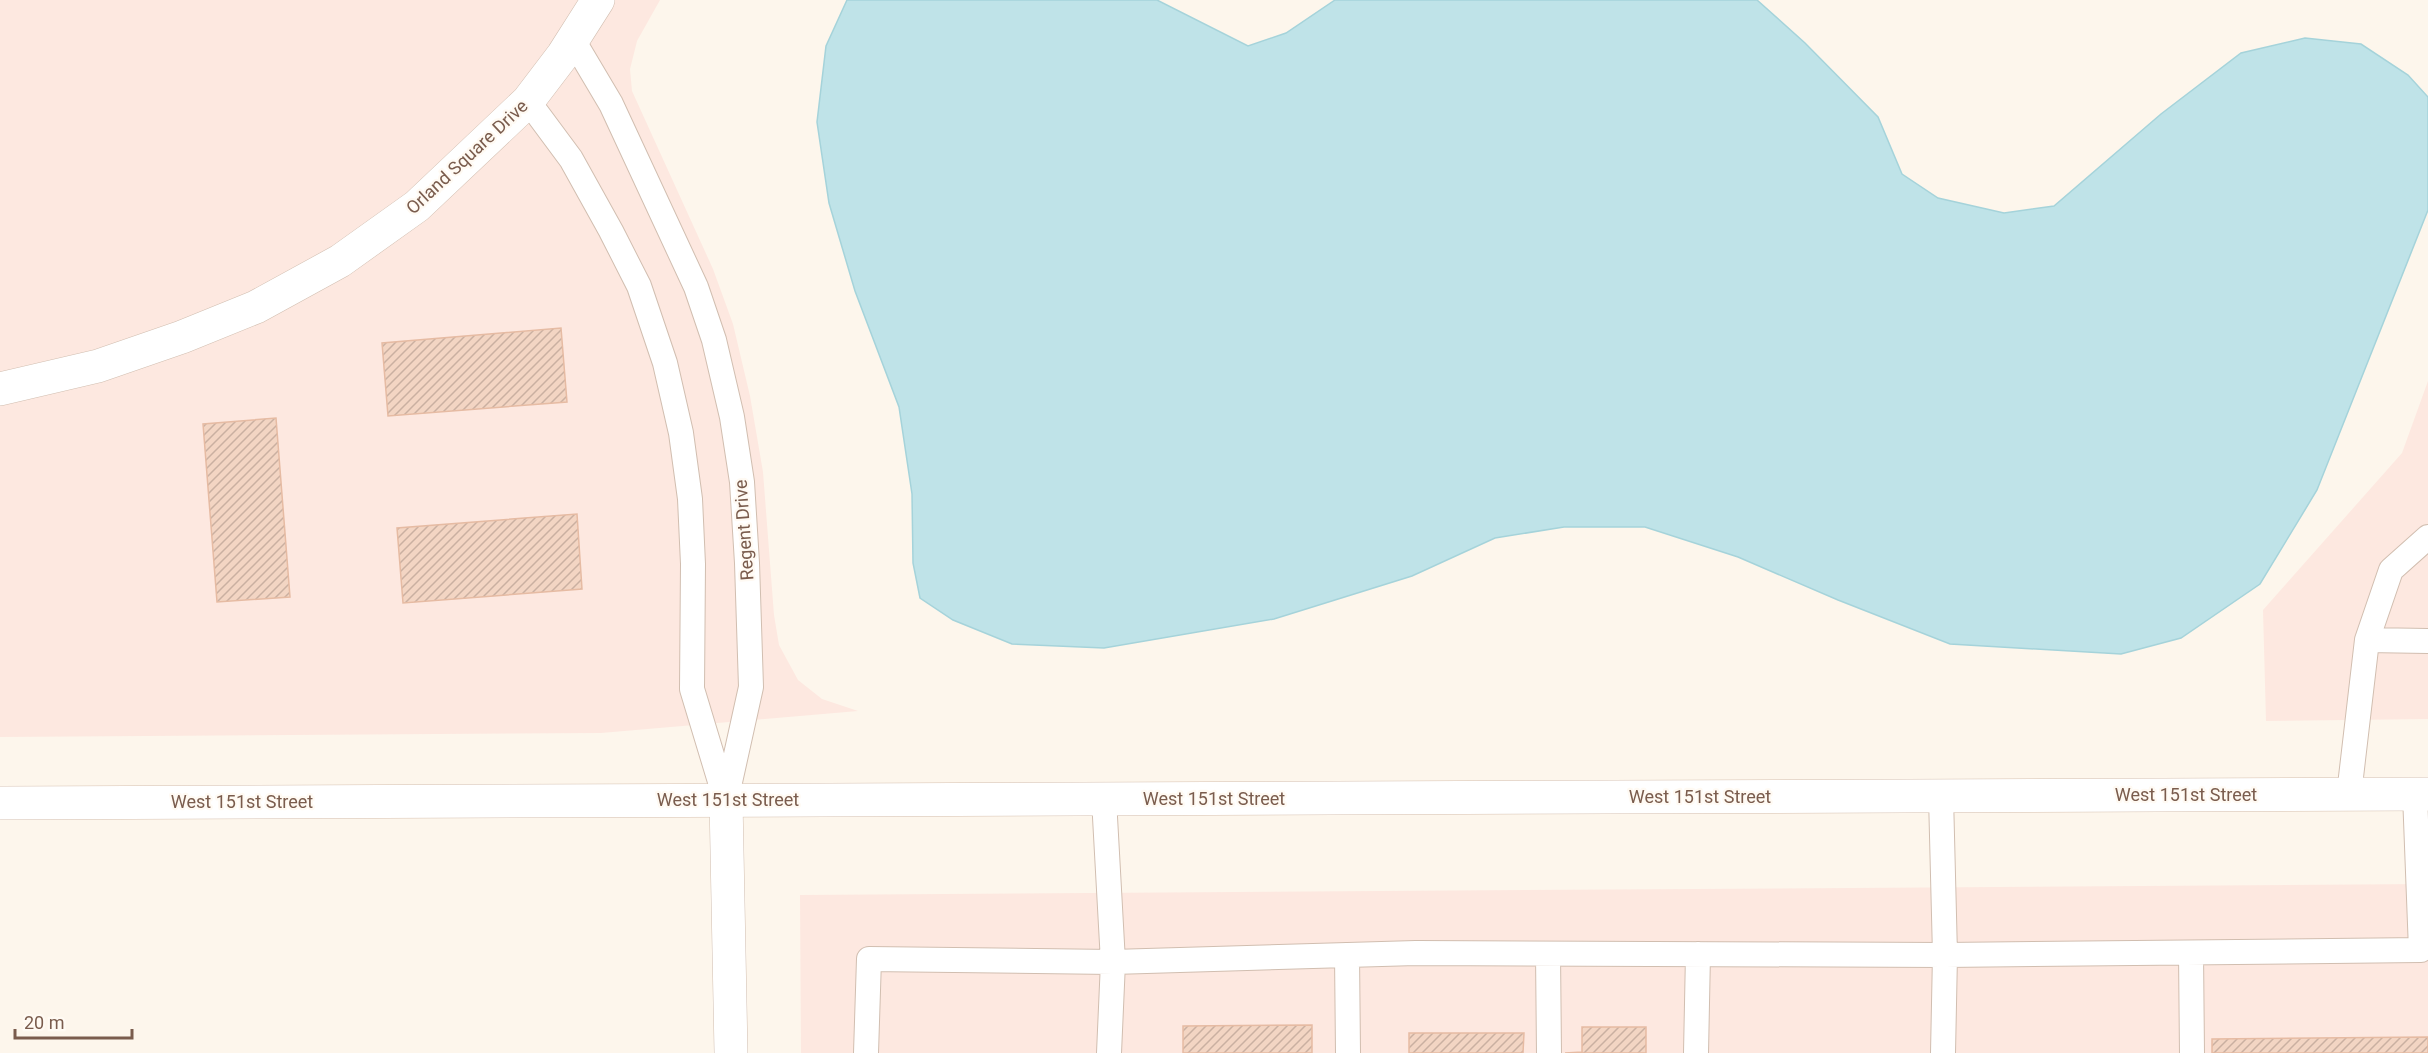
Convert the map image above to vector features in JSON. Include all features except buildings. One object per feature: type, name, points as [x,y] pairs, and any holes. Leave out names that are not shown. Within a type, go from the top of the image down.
[{"type":"street","name":"Orland Square Drive","points":[[0,389],[98,366],[182,337],[256,307],[340,261],[417,206],[528,101],[573,40],[598,0]]},
{"type":"street","name":"West 151st Street","points":[[0,803],[2421,794]]},
{"type":"street","name":"Regent Drive","points":[[726,800],[731,1053]]},
{"type":"lane","name":"Regent Drive","points":[[573,40],[611,104],[696,287],[714,340],[732,417],[742,482],[751,687],[726,800]]},
{"type":"lane","points":[[528,101],[571,159],[611,231],[639,286],[665,363],[681,433],[690,499],[693,564],[692,689],[726,800]]},
{"type":"lane","points":[[2349,794],[2367,640],[2391,570],[2428,537]]},
{"type":"lane","points":[[2367,640],[2428,641]]},
{"type":"lane","points":[[866,1053],[869,959],[1113,962],[1416,953],[1945,955],[2424,950],[2421,794]]},
{"type":"lane","points":[[1941,795],[1945,955],[1943,1053]]},
{"type":"lane","points":[[1104,799],[1113,962],[1109,1053]]},
{"type":"lane","points":[[2191,952],[2192,1053]]},
{"type":"lane","points":[[1548,954],[1549,1053]]},
{"type":"lane","points":[[1696,1053],[1698,954]]},
{"type":"lane","points":[[1347,955],[1348,1053]]},
{"type":"shaded area","points":[[0,0],[660,0],[637,41],[630,69],[632,91],[713,269],[733,324],[750,396],[763,472],[774,615],[779,645],[798,680],[822,699],[858,711],[601,733],[0,737]]},
{"type":"shaded area","points":[[2428,381],[2428,719],[2266,721],[2263,610],[2402,453]]},
{"type":"shaded area","points":[[2428,884],[2428,1053],[801,1053],[800,895]]},
{"type":"water","points":[[847,0],[1157,0],[1248,46],[1286,33],[1335,0],[1757,0],[1805,43],[1878,117],[1902,174],[1938,198],[2004,213],[2054,206],[2161,114],[2241,53],[2305,38],[2361,44],[2408,75],[2428,97],[2428,210],[2317,490],[2260,584],[2181,638],[2121,654],[1950,644],[1838,600],[1738,557],[1645,527],[1564,527],[1495,538],[1412,576],[1274,619],[1104,648],[1012,644],[953,620],[920,598],[913,563],[912,494],[899,407],[855,291],[829,203],[817,122],[826,46]]}]
